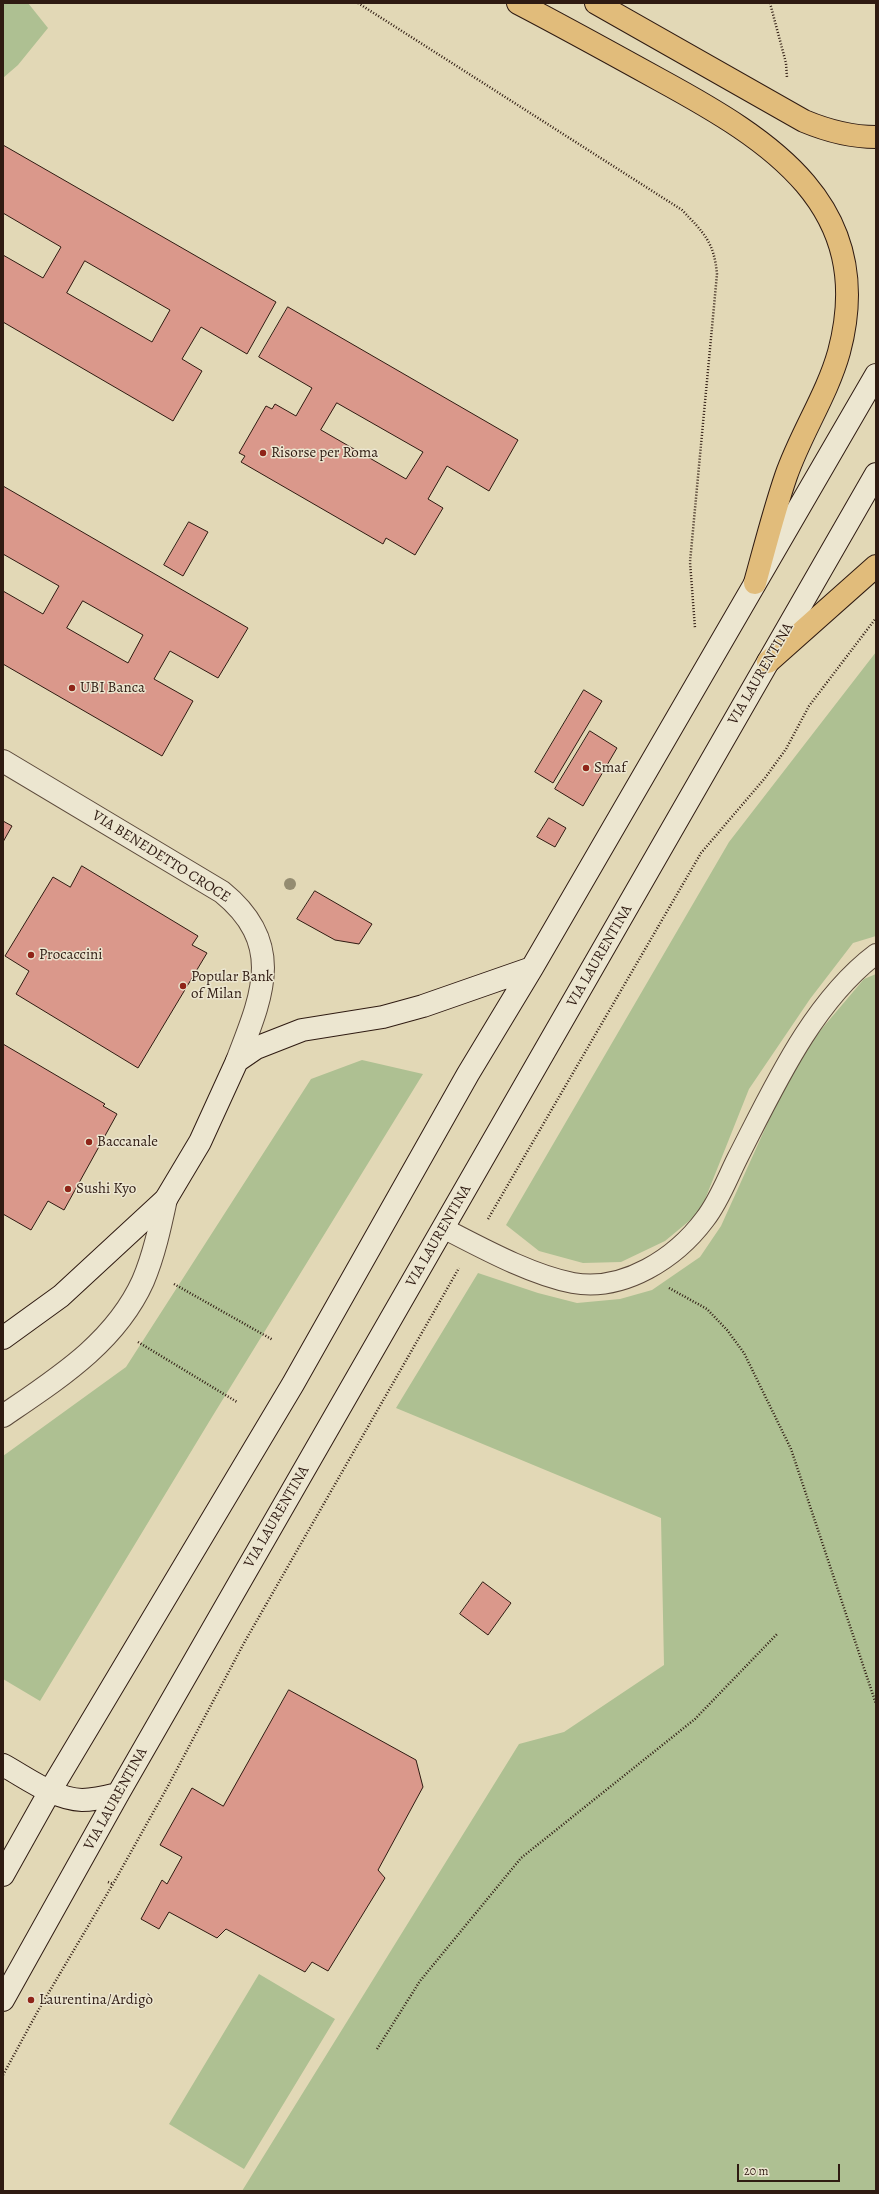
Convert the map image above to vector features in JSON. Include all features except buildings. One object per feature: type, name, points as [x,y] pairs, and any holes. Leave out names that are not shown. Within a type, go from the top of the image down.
[{"type":"highway","points":[[518,3],[703,103],[743,128],[778,154],[800,176],[820,203],[833,225],[840,247],[846,286],[845,316],[840,345],[827,385],[786,475],[755,583]]},
{"type":"highway","points":[[596,3],[804,121],[832,131],[853,136],[876,137]]},
{"type":"highway","points":[[768,662],[876,566]]},
{"type":"main road","points":[[3,1875],[50,1791],[289,1390],[468,1074],[532,968],[876,375]]},
{"type":"main road","name":"VIA LAURENTINA","points":[[3,2000],[118,1794],[876,474]]},
{"type":"main road","name":"VIA BENEDETTO CROCE","points":[[3,760],[222,892],[244,912],[253,926],[261,945],[263,979],[254,1017],[237,1061],[200,1142],[166,1199]]},
{"type":"main road","points":[[237,1061],[256,1048],[302,1030],[383,1017],[423,1006],[532,968]]},
{"type":"main road","points":[[3,1416],[82,1360],[114,1327],[132,1300],[147,1270],[158,1237],[166,1199]]},
{"type":"main road","points":[[3,1338],[61,1296],[166,1199]]},
{"type":"main road","points":[[3,1765],[50,1791],[81,1800],[99,1799],[118,1794]]},
{"type":"lane","points":[[443,1228],[508,1260],[573,1283],[611,1283],[627,1279],[644,1271],[674,1250],[706,1218],[808,1031],[839,987],[876,954]]},
{"type":"path","points":[[358,3],[682,210],[708,239],[715,254],[717,274],[690,562],[694,619],[698,642],[706,666]]},
{"type":"path","points":[[770,3],[786,63],[789,113]]},
{"type":"path","points":[[3,2075],[39,2009],[113,1884],[191,1745],[244,1643],[473,1244],[694,864],[710,841],[765,778],[786,749],[809,706],[876,618]]},
{"type":"path","points":[[147,1270],[273,1340]]},
{"type":"path","points":[[644,1271],[707,1309],[727,1330],[744,1353],[791,1449],[876,1704]]},
{"type":"path","points":[[114,1327],[238,1402]]},
{"type":"path","points":[[376,2049],[420,1981],[521,1858],[694,1720],[778,1633]]},
{"type":"path","points":[[108,1882],[113,1884]]},
{"type":"green space","points":[[3,3],[28,3],[48,28],[18,65],[3,78]]},
{"type":"green space","points":[[876,652],[876,936],[853,943],[810,999],[749,1089],[700,1212],[665,1241],[621,1262],[583,1263],[539,1251],[506,1225],[729,842]]},
{"type":"green space","points":[[876,974],[876,2191],[242,2191],[519,1744],[564,1732],[664,1665],[661,1518],[396,1408],[478,1273],[538,1293],[577,1303],[620,1299],[652,1290],[700,1257],[721,1226],[783,1089],[819,1032],[864,979]]},
{"type":"green space","points":[[362,1060],[423,1074],[212,1417],[40,1701],[3,1679],[3,1456],[126,1367],[311,1079]]},
{"type":"green space","points":[[259,1974],[335,2019],[244,2169],[169,2124]]},
{"type":"place","name":"Risorse per Roma","points":[[263,453]]},
{"type":"place","name":"UBI Banca","points":[[72,688]]},
{"type":"place","name":"Smaf","points":[[586,768]]},
{"type":"place","name":"Procaccini","points":[[31,955]]},
{"type":"place","name":"Popular Bank of Milan","points":[[183,986]]},
{"type":"place","name":"Baccanale","points":[[89,1142]]},
{"type":"place","name":"Sushi Kyo","points":[[68,1189]]},
{"type":"place","name":"Laurentina/Ardigò","points":[[31,2000]]}]
